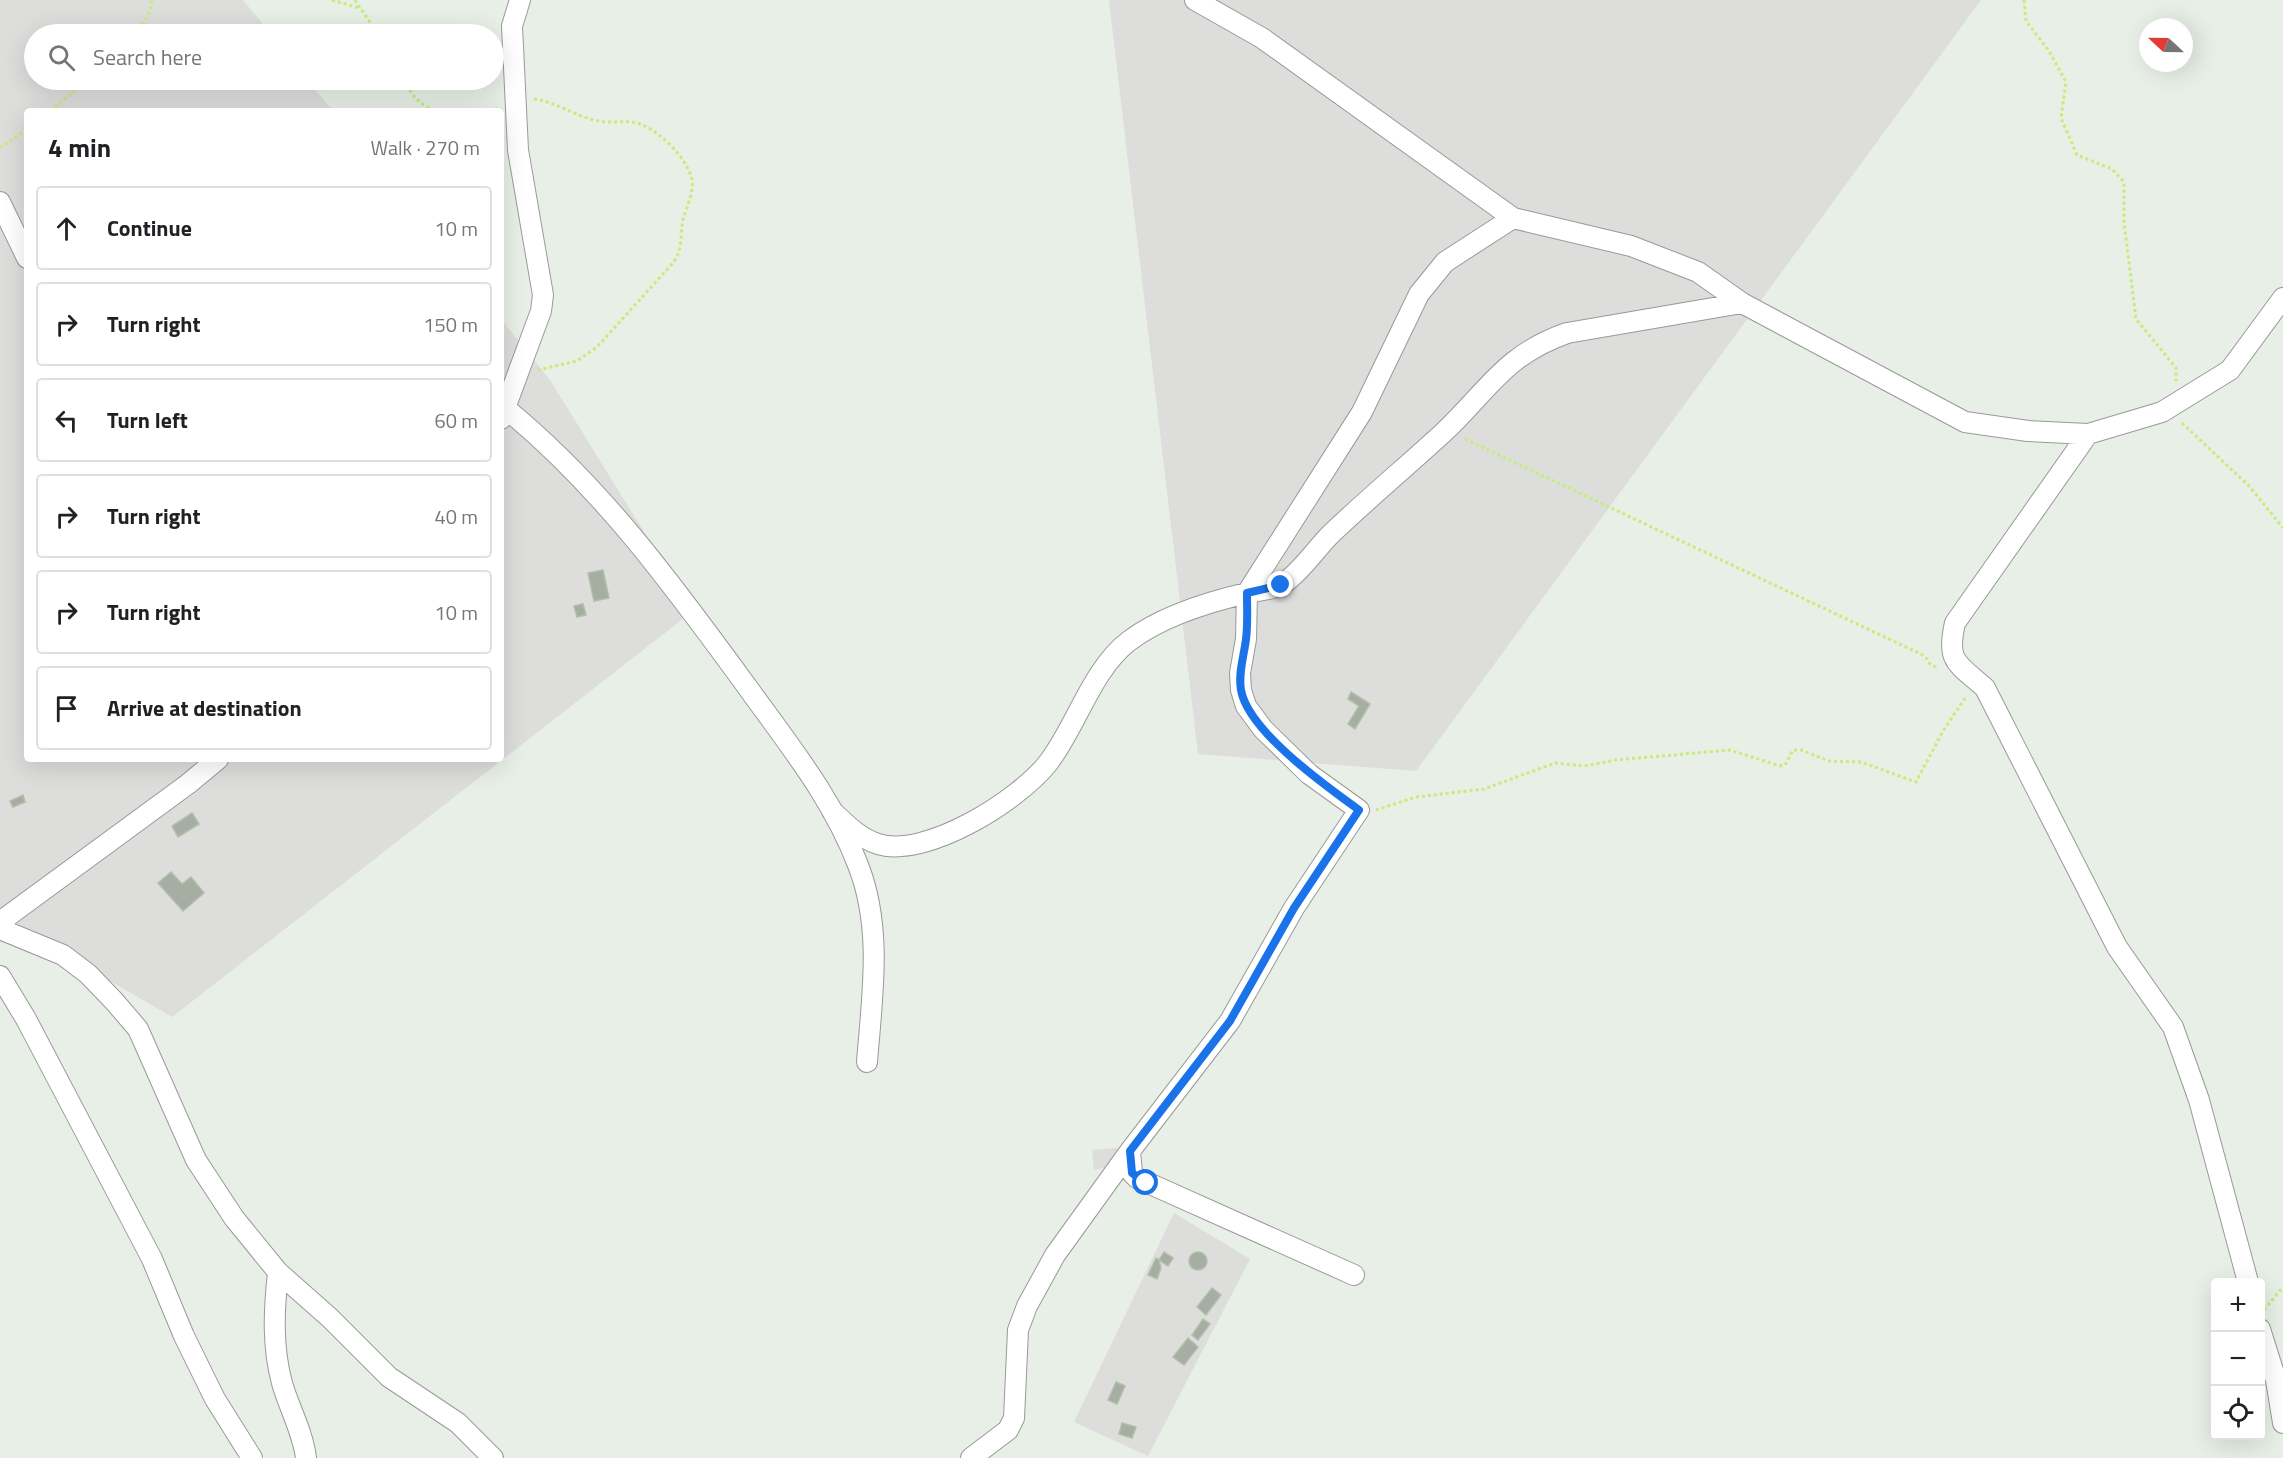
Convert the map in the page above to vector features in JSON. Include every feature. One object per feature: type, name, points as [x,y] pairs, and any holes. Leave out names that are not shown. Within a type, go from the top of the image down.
[{"type":"street","points":[[504,412],[541,311],[543,295],[518,150],[512,26],[520,0]]},
{"type":"street","points":[[1195,0],[1262,38],[1513,218],[1631,246],[1698,272],[1742,303],[1965,422],[2028,431],[2088,434],[2162,412],[2230,370],[2283,298]]},
{"type":"street","points":[[0,202],[24,252]]},
{"type":"street","points":[[971,1458],[1008,1430],[1014,1418],[1015,1350],[1018,1330],[1027,1306],[1055,1255],[1130,1151],[1230,1021],[1294,908],[1359,810],[1309,774],[1263,729],[1246,706],[1241,690],[1240,673],[1246,639],[1247,593],[1362,412],[1419,294],[1445,262],[1513,218]]},
{"type":"street","points":[[832,811],[860,836],[889,846],[911,845],[947,834],[970,822],[1019,790],[1047,764],[1109,662],[1128,642],[1170,617],[1247,593],[1275,587],[1287,581],[1332,533],[1445,430],[1495,375],[1547,340],[1567,333],[1742,303]]},
{"type":"street","points":[[504,415],[562,457],[630,532],[698,619],[823,792],[859,866],[871,918],[875,964],[867,1062]]},
{"type":"street","points":[[2088,434],[1955,623],[1950,646],[1956,662],[1985,688],[2117,947],[2173,1027],[2199,1100],[2247,1278]]},
{"type":"street","points":[[0,922],[188,784],[214,762]]},
{"type":"street","points":[[0,929],[63,955],[88,974],[138,1029],[196,1160],[234,1218],[278,1272],[330,1318],[389,1377],[458,1423],[493,1458]]},
{"type":"street","points":[[0,976],[26,1019],[152,1259],[184,1336],[215,1399],[252,1458]]},
{"type":"street","points":[[1130,1151],[1132,1173],[1137,1178],[1354,1275]]},
{"type":"street","points":[[278,1272],[274,1316],[275,1350],[282,1383],[306,1458]]},
{"type":"street","points":[[2261,1332],[2276,1380],[2283,1422]]},
{"type":"path","points":[[143,24],[151,11],[152,0]]},
{"type":"path","points":[[332,0],[360,8]]},
{"type":"path","points":[[355,0],[371,24]]},
{"type":"path","points":[[2024,0],[2026,21],[2049,51],[2066,82],[2061,118],[2078,155],[2112,169],[2124,182],[2124,222],[2136,319],[2176,368],[2176,384],[2186,397]]},
{"type":"path","points":[[54,108],[76,90]]},
{"type":"path","points":[[409,90],[427,108]]},
{"type":"path","points":[[517,100],[536,99],[600,122],[624,120],[641,124],[656,133],[675,151],[692,180],[692,192],[676,260],[625,319],[597,347],[577,361],[519,374]]},
{"type":"path","points":[[0,148],[24,131]]},
{"type":"path","points":[[2162,412],[2188,426],[2250,487],[2283,528]]},
{"type":"path","points":[[1445,430],[1925,656],[1930,664],[1944,671]]},
{"type":"path","points":[[1359,810],[1382,810],[1416,797],[1484,789],[1555,763],[1584,766],[1730,750],[1780,766],[1785,765],[1793,750],[1801,750],[1829,761],[1861,762],[1916,782],[1943,730],[1977,681]]},
{"type":"path","points":[[2265,1308],[2283,1287]]},
{"type":"shaded area","points":[[0,0],[243,0],[263,24],[24,24],[24,90],[315,90],[330,108],[24,108],[24,762],[499,762],[172,1017],[16,926],[0,913]]},
{"type":"shaded area","points":[[1109,0],[1981,0],[1416,771],[1198,754]]},
{"type":"shaded area","points":[[504,323],[550,380],[693,611],[504,758]]},
{"type":"shaded area","points":[[1117,1148],[1117,1165],[1094,1170],[1092,1150]]},
{"type":"shaded area","points":[[1174,1213],[1250,1259],[1148,1456],[1074,1422]]},
{"type":"building","points":[[603,570],[609,598],[594,601],[588,573]]},
{"type":"building","points":[[583,604],[586,615],[577,617],[574,606]]},
{"type":"building","points":[[1351,692],[1370,704],[1355,729],[1348,724],[1359,706],[1348,699]]},
{"type":"building","points":[[23,795],[25,802],[13,807],[10,801]]},
{"type":"building","points":[[192,813],[199,824],[178,837],[172,826]]},
{"type":"building","points":[[171,872],[182,884],[191,877],[204,893],[183,911],[158,883]]},
{"type":"building","points":[[1164,1252],[1173,1258],[1168,1266],[1159,1260]]},
{"type":"building","points":[[1198,1252],[1204,1255],[1207,1261],[1204,1267],[1198,1270],[1192,1267],[1189,1261],[1192,1255]]},
{"type":"building","points":[[1156,1258],[1161,1268],[1157,1279],[1148,1275]]},
{"type":"building","points":[[1212,1288],[1221,1295],[1206,1315],[1197,1307]]},
{"type":"building","points":[[1203,1319],[1210,1324],[1198,1340],[1192,1335]]},
{"type":"building","points":[[1188,1338],[1198,1347],[1184,1365],[1173,1357]]},
{"type":"building","points":[[1116,1382],[1125,1386],[1117,1404],[1108,1400]]},
{"type":"building","points":[[1122,1423],[1136,1427],[1132,1438],[1119,1434]]},
{"type":"route","points":[[1146,1183],[1132,1173],[1130,1151],[1230,1021],[1294,908],[1359,810],[1309,774],[1263,729],[1246,706],[1241,690],[1240,673],[1246,639],[1247,593],[1281,585]]}]
